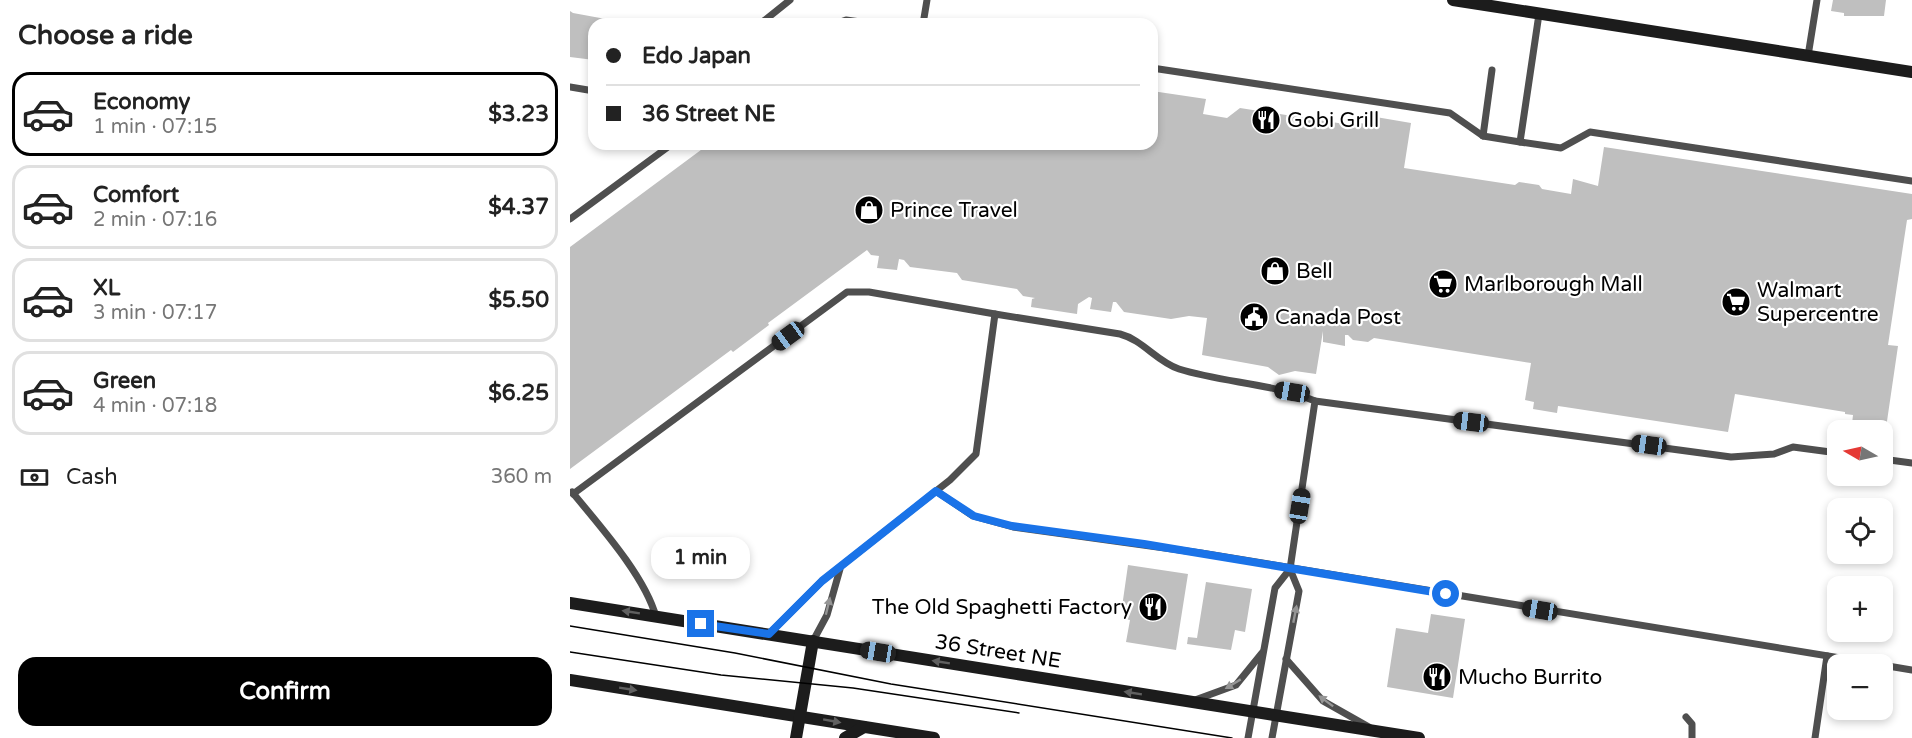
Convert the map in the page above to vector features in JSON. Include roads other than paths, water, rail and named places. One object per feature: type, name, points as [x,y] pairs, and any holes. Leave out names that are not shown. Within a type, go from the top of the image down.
[{"type":"main road","points":[[1453,0],[1908,73]]},
{"type":"main road","name":"36 Street NE","points":[[570,603],[1419,738]]},
{"type":"main road","points":[[796,738],[813,642]]},
{"type":"main road","points":[[570,680],[934,738]]},
{"type":"main road","points":[[845,738],[864,727]]},
{"type":"lane","points":[[767,18],[790,0]]},
{"type":"lane","points":[[924,18],[927,0]]},
{"type":"lane","points":[[1808,56],[1817,0]]},
{"type":"lane","points":[[1520,142],[1539,14]]},
{"type":"lane","points":[[1158,69],[1450,113],[1483,136],[1520,142],[1561,148],[1590,132],[1912,181]]},
{"type":"lane","points":[[1483,136],[1492,70]]},
{"type":"lane","points":[[570,87],[588,90]]},
{"type":"lane","points":[[570,219],[664,150]]},
{"type":"lane","points":[[656,616],[651,600],[608,536],[571,492],[847,292],[861,291],[1133,337],[1176,368],[1292,392],[1315,400],[1731,457],[1774,454],[1793,447],[1827,452]]},
{"type":"lane","points":[[769,634],[822,581],[936,491],[976,454],[995,314]]},
{"type":"lane","points":[[1248,738],[1275,588],[1290,569],[1315,400]]},
{"type":"lane","points":[[1893,460],[1912,463]]},
{"type":"lane","points":[[936,491],[974,516],[1012,526],[1144,544],[1827,657],[1815,738]]},
{"type":"lane","points":[[813,642],[827,615],[840,569]]},
{"type":"lane","points":[[1272,738],[1299,591],[1290,569]]},
{"type":"lane","points":[[1191,702],[1236,685],[1263,651]]},
{"type":"lane","points":[[1286,659],[1323,701],[1376,731]]},
{"type":"lane","points":[[1893,667],[1912,670]]},
{"type":"lane","points":[[1686,717],[1692,724],[1692,738]]},
{"type":"tram line","points":[[570,626],[735,653],[891,684],[1232,738]]},
{"type":"tram line","points":[[570,652],[721,675],[853,688],[1019,713]]},
{"type":"place","name":"Gobi Grill","points":[[1266,120]]},
{"type":"place","name":"Prince Travel","points":[[869,210]]},
{"type":"place","name":"Bell","points":[[1275,271]]},
{"type":"place","name":"Marlborough Mall","points":[[1443,284]]},
{"type":"place","name":"Walmart Supercentre","points":[[1736,302]]},
{"type":"place","name":"Canada Post","points":[[1254,317]]},
{"type":"place","name":"The Old Spaghetti Factory","points":[[1153,607]]},
{"type":"place","name":"Mucho Burrito","points":[[1437,677]]}]
